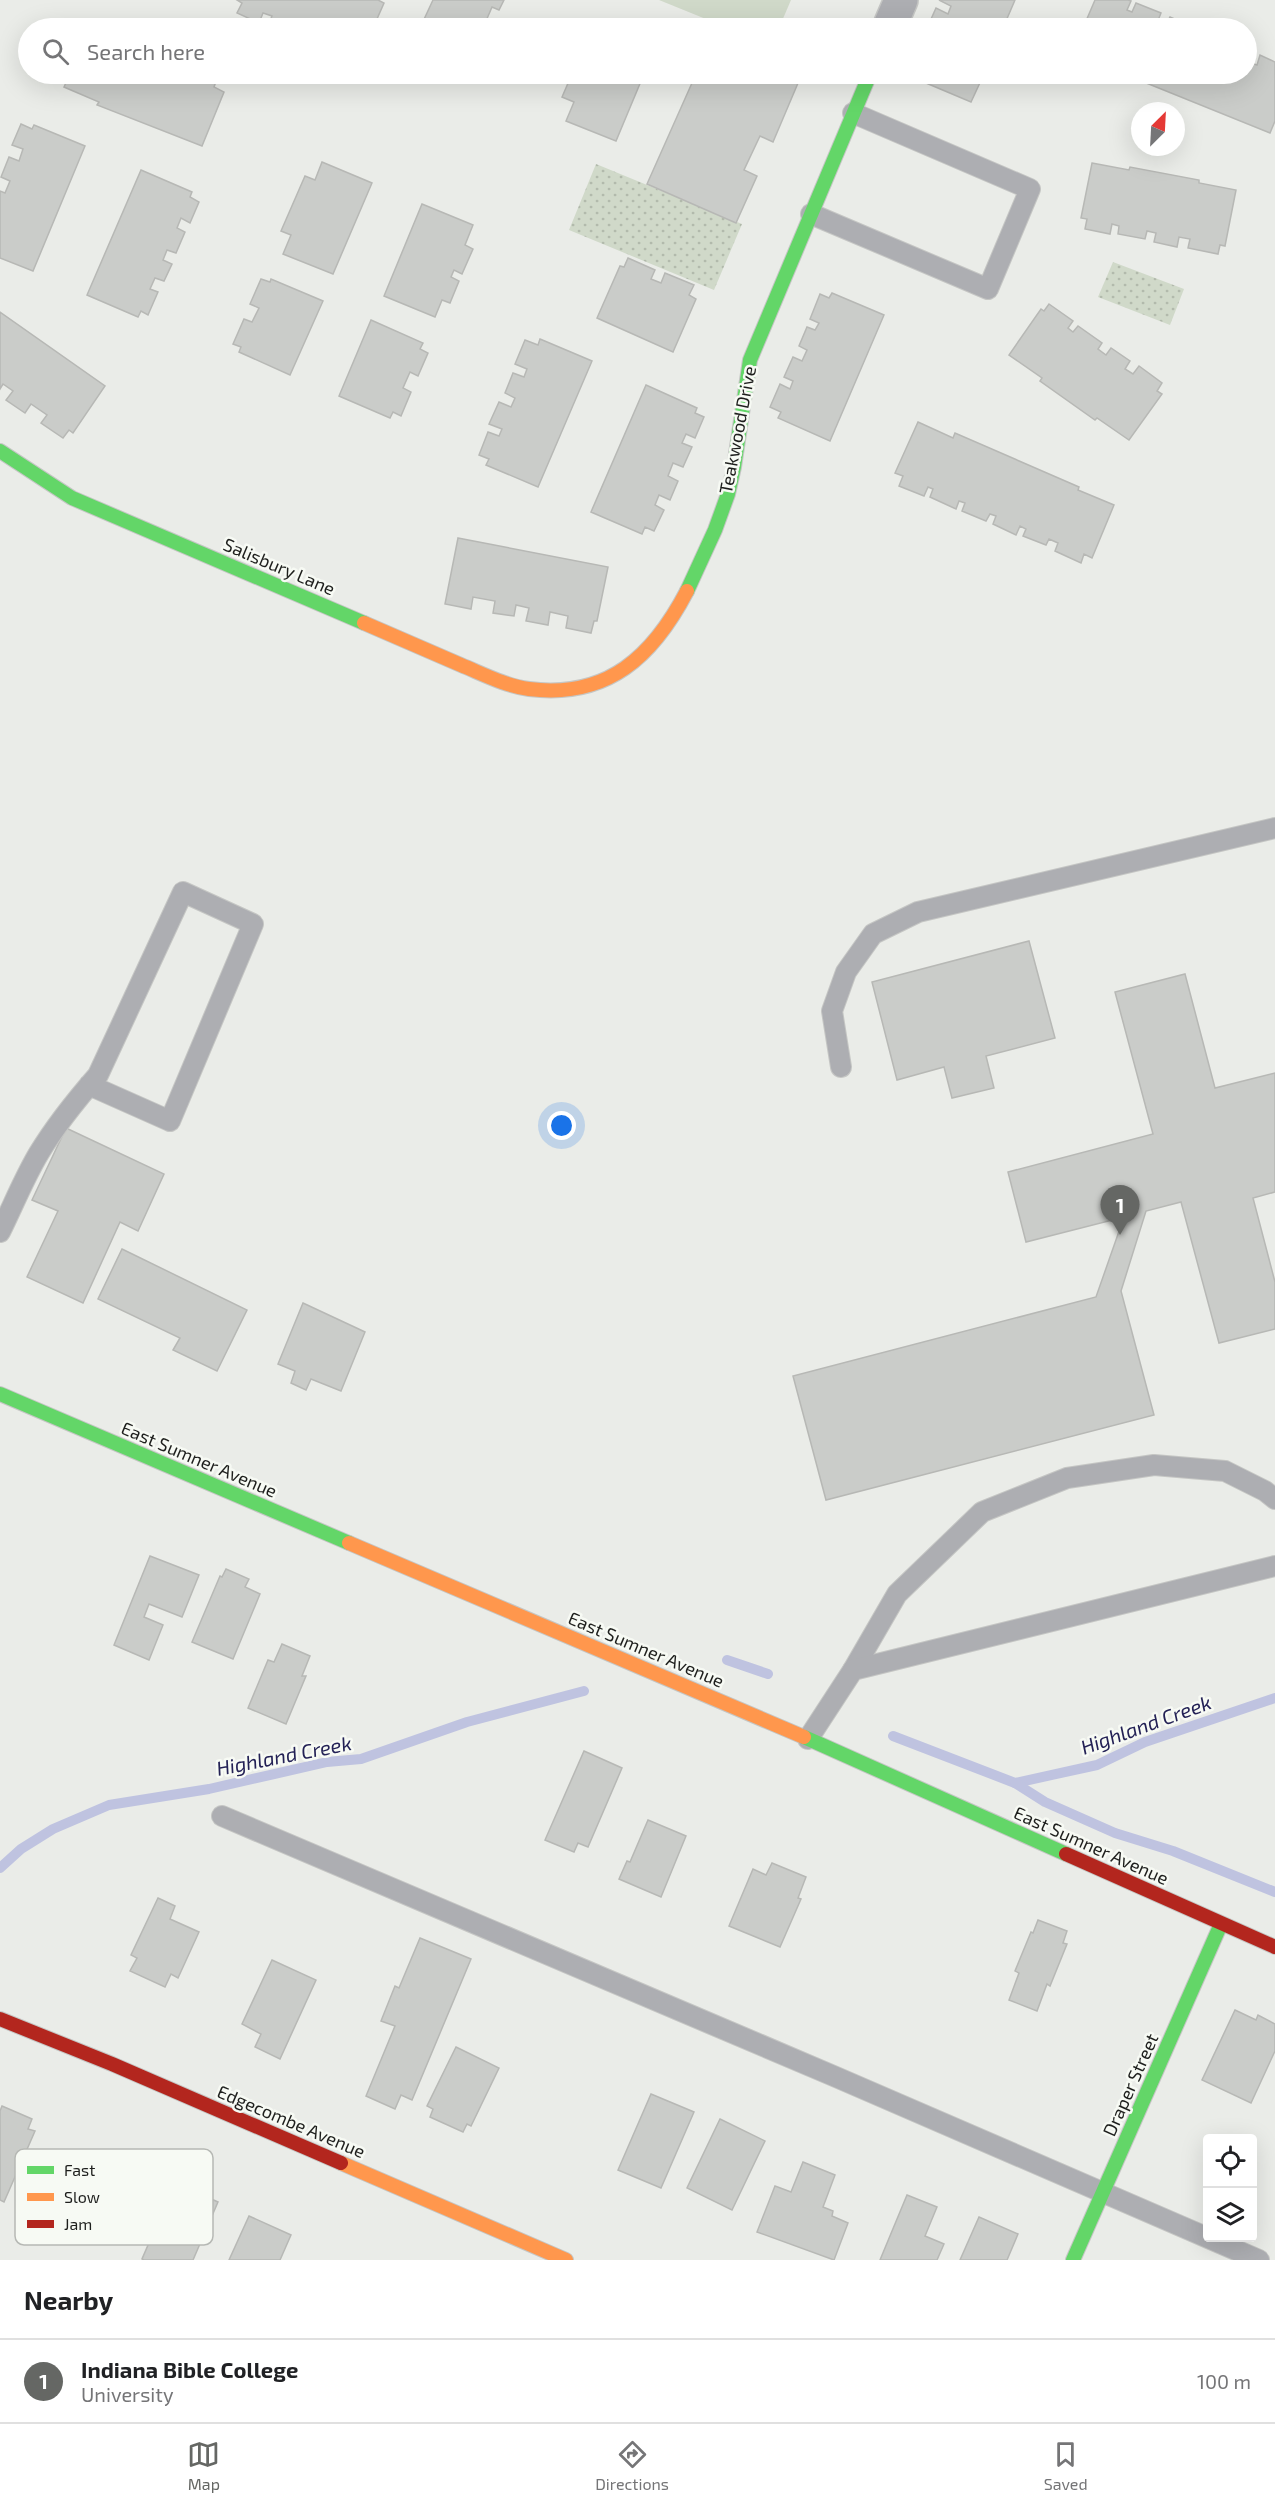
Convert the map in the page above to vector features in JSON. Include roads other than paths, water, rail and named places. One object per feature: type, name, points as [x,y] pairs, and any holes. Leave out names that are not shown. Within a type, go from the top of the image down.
[{"type":"street","points":[[893,18],[901,0]]},
{"type":"street","name":"Teakwood Drive","points":[[555,691],[590,686],[620,672],[650,650],[674,618],[719,518],[731,484],[737,451],[740,407],[750,360],[866,84]]},
{"type":"street","name":"Salisbury Lane","points":[[0,452],[72,498],[497,680],[519,687],[555,691]]},
{"type":"street","name":"East Sumner Avenue","points":[[0,1394],[808,1739],[1275,1947]]},
{"type":"street","name":"Draper Street","points":[[1073,2260],[1221,1924]]},
{"type":"street","name":"Edgecombe Avenue","points":[[0,2019],[112,2064],[566,2260]]},
{"type":"lane","points":[[811,214],[988,289],[1030,189],[853,113]]},
{"type":"lane","points":[[841,1067],[832,1011],[846,972],[873,934],[918,912],[1275,828]]},
{"type":"lane","points":[[0,1232],[39,1153],[89,1086],[98,1075],[183,892],[253,924],[170,1121],[89,1086]]},
{"type":"lane","points":[[808,1739],[853,1670],[897,1594],[982,1512],[1067,1478],[1154,1465],[1225,1471],[1265,1491],[1275,1499]]},
{"type":"lane","points":[[853,1670],[1275,1566]]},
{"type":"lane","points":[[222,1816],[1258,2260]]},
{"type":"waterway","name":"Highland Creek","points":[[727,1660],[768,1674]]},
{"type":"waterway","name":"Highland Creek","points":[[0,1868],[21,1849],[53,1829],[109,1805],[209,1789],[327,1762],[361,1759],[467,1722],[584,1691]]},
{"type":"waterway","name":"Highland Creek","points":[[893,1736],[1015,1783],[1097,1765],[1145,1742],[1275,1698]]},
{"type":"waterway","points":[[1015,1783],[1045,1802],[1115,1833],[1173,1851],[1275,1892]]},
{"type":"place","name":"Indiana Bible College","points":[[1120,1235]]}]
